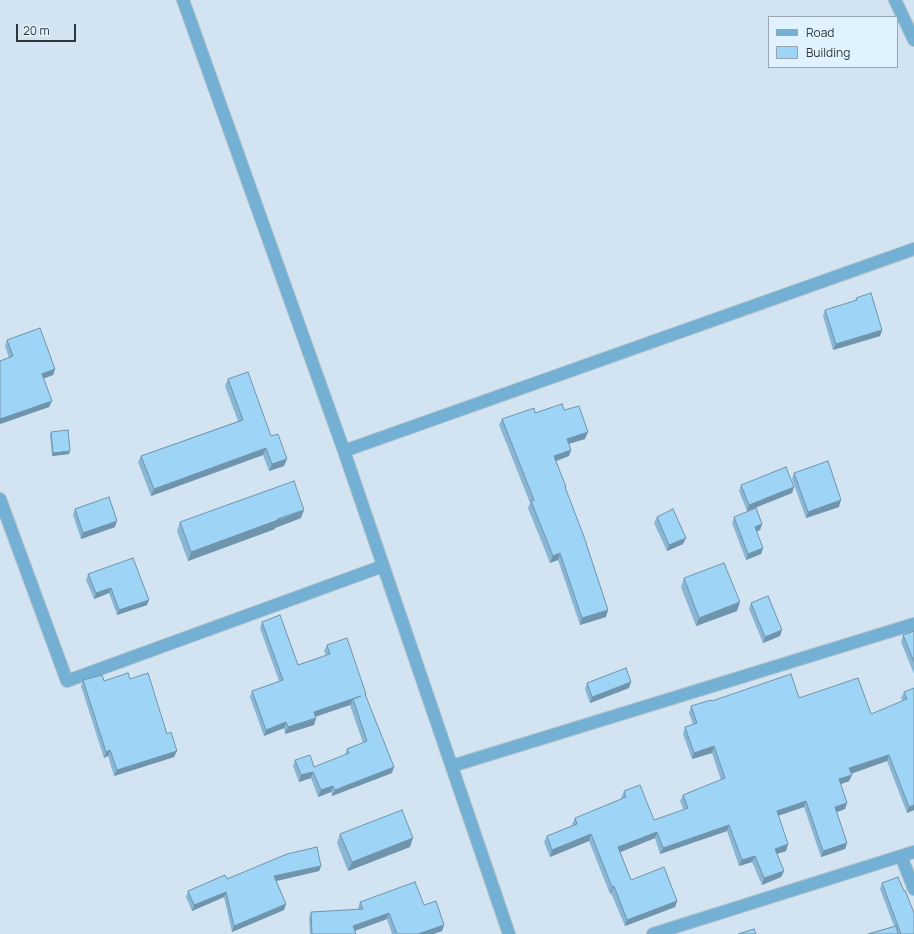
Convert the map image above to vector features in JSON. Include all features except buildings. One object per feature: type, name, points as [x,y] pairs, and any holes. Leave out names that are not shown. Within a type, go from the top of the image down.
[{"type":"street","points":[[183,0],[344,450],[509,934]]},
{"type":"street","points":[[895,0],[914,40]]},
{"type":"street","points":[[344,450],[914,249]]},
{"type":"street","points":[[0,499],[67,681],[383,566]]},
{"type":"street","points":[[452,766],[914,624]]},
{"type":"street","points":[[653,934],[914,852]]},
{"type":"street","points":[[900,856],[914,890]]}]
